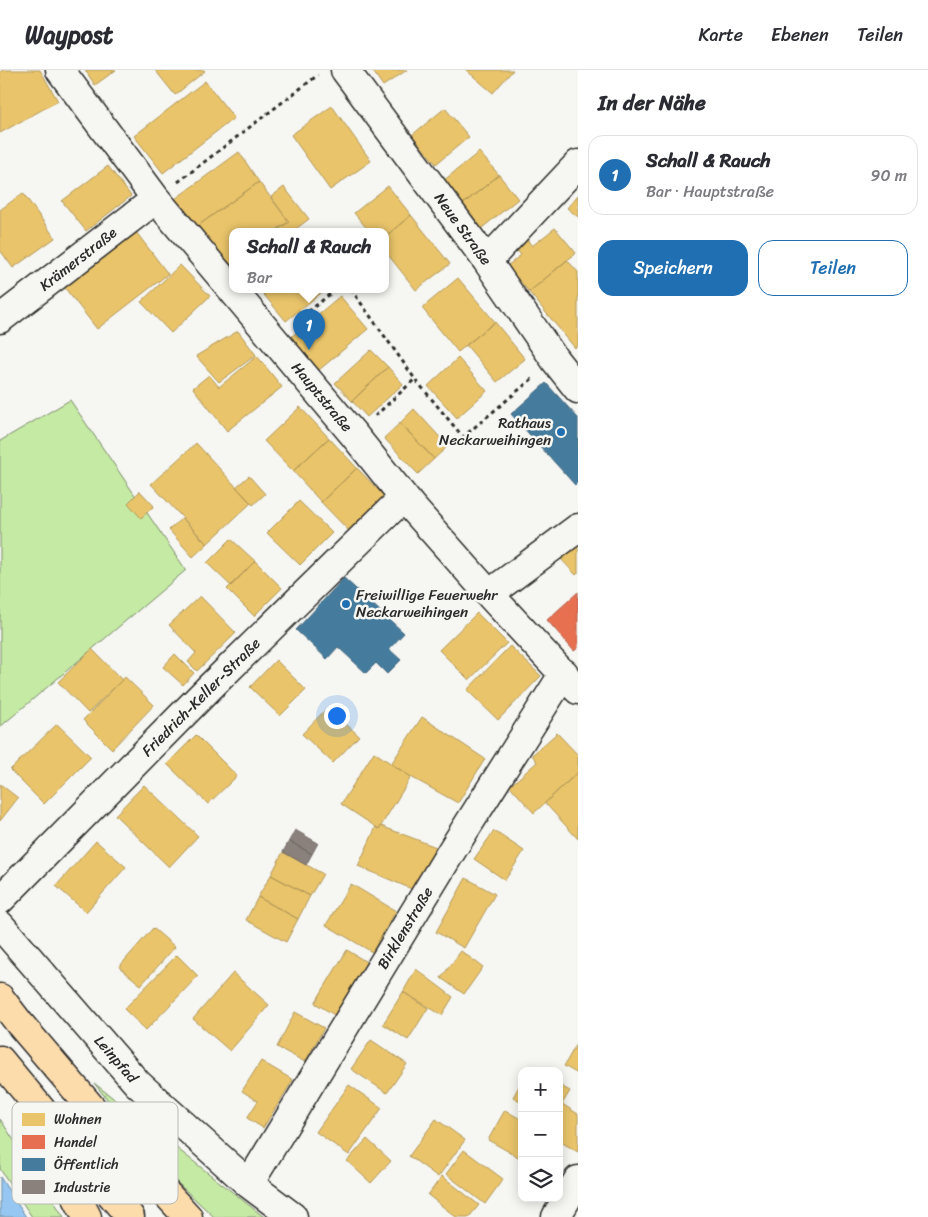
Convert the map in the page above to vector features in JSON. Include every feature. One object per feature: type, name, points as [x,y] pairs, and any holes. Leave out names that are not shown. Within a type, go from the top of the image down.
[{"type":"main road","points":[[0,998],[87,1102]]},
{"type":"main road","points":[[0,1060],[34,1102]]},
{"type":"main road","points":[[17,1082],[27,1102]]},
{"type":"main road","points":[[80,1204],[87,1217]]},
{"type":"main road","points":[[119,1204],[130,1217]]},
{"type":"main road","points":[[176,1204],[188,1217]]},
{"type":"street","name":"Hauptstraße","points":[[60,70],[156,199],[229,287]]},
{"type":"street","name":"Neue Straße","points":[[345,70],[487,261],[555,360],[578,389]]},
{"type":"street","points":[[487,261],[578,164]]},
{"type":"street","name":"Krämerstraße","points":[[0,319],[156,199]]},
{"type":"street","name":"Hauptstraße","points":[[234,293],[404,497],[489,594],[571,681]]},
{"type":"street","name":"Friedrich-Keller-Straße","points":[[0,900],[210,687],[404,497]]},
{"type":"street","points":[[489,594],[578,528]]},
{"type":"street","name":"Birklenstraße","points":[[249,1184],[454,848],[571,681]]},
{"type":"street","name":"Leinpfad","points":[[0,925],[137,1083],[158,1102]]},
{"type":"street","name":"Leinpfad","points":[[178,1120],[249,1184],[293,1217]]},
{"type":"street","points":[[556,1217],[578,1180]]},
{"type":"path","points":[[156,199],[324,70]]},
{"type":"path","points":[[273,340],[331,293]]},
{"type":"path","points":[[354,293],[415,379],[464,437],[555,360]]},
{"type":"path","points":[[354,435],[415,379]]},
{"type":"green space","points":[[70,400],[186,570],[0,727],[0,441]]},
{"type":"green space","points":[[94,1083],[118,1102],[109,1102]]},
{"type":"green space","points":[[0,1119],[12,1137],[12,1187],[0,1169]]},
{"type":"green space","points":[[178,1149],[264,1217],[214,1217],[178,1183]]},
{"type":"green space","points":[[23,1204],[56,1204],[64,1217],[32,1217]]},
{"type":"water","points":[[0,1177],[12,1195],[12,1204],[18,1204],[26,1217],[0,1217]]},
{"type":"building: Wohnen","points":[[3,70],[40,70],[58,101],[0,133],[0,72]]},
{"type":"building: Wohnen","points":[[85,70],[116,70],[95,85]]},
{"type":"building: Wohnen","points":[[155,70],[204,70],[205,71],[175,95]]},
{"type":"building: Wohnen","points":[[372,70],[407,70],[383,86]]},
{"type":"building: Wohnen","points":[[466,70],[513,70],[493,93]]},
{"type":"building: Wohnen","points":[[205,81],[234,118],[163,173],[134,136]]},
{"type":"building: Wohnen","points":[[332,106],[371,161],[330,190],[291,135]]},
{"type":"building: Wohnen","points":[[445,108],[469,137],[436,164],[412,135]]},
{"type":"building: Wohnen","points":[[239,152],[259,182],[196,227],[175,199]]},
{"type":"building: Wohnen","points":[[479,152],[499,175],[463,204],[443,181]]},
{"type":"building: Wohnen","points":[[108,166],[131,196],[86,231],[62,201]]},
{"type":"building: Wohnen","points":[[499,175],[518,199],[482,228],[463,204]]},
{"type":"building: Wohnen","points":[[259,182],[289,222],[280,228],[229,228],[229,264],[225,267],[196,227]]},
{"type":"building: Wohnen","points":[[388,186],[411,215],[389,234],[389,228],[366,228],[354,213]]},
{"type":"building: Wohnen","points":[[284,187],[309,219],[297,228],[279,228],[289,222],[271,197]]},
{"type":"building: Wohnen","points":[[23,193],[55,238],[13,268],[0,250],[0,210]]},
{"type":"building: Wohnen","points":[[578,195],[578,217],[567,208]]},
{"type":"building: Wohnen","points":[[411,215],[450,264],[416,290],[389,256],[389,234]]},
{"type":"building: Wohnen","points":[[555,228],[576,253],[529,292],[507,266],[521,255],[513,246],[525,237],[532,246]]},
{"type":"building: Wohnen","points":[[136,232],[168,274],[97,329],[64,287]]},
{"type":"building: Wohnen","points":[[567,260],[578,272],[578,345],[575,348],[529,292]]},
{"type":"building: Wohnen","points":[[180,265],[210,296],[171,333],[141,302]]},
{"type":"building: Wohnen","points":[[458,278],[495,322],[458,352],[422,308]]},
{"type":"building: Wohnen","points":[[262,293],[321,293],[286,321]]},
{"type":"building: Wohnen","points":[[340,296],[368,329],[319,370],[291,337]]},
{"type":"building: Wohnen","points":[[495,322],[525,359],[497,382],[466,345]]},
{"type":"building: Wohnen","points":[[238,331],[256,355],[219,382],[196,356]]},
{"type":"building: Wohnen","points":[[371,350],[388,367],[352,401],[335,383]]},
{"type":"building: Wohnen","points":[[257,356],[282,387],[227,431],[193,388],[209,375],[219,387]]},
{"type":"building: Wohnen","points":[[458,358],[487,391],[457,418],[428,386]]},
{"type":"building: Wohnen","points":[[388,367],[403,384],[367,417],[352,401]]},
{"type":"building: Wohnen","points":[[300,407],[329,438],[293,471],[264,441]]},
{"type":"building: Wohnen","points":[[414,409],[448,446],[434,459],[400,423]]},
{"type":"building: Wohnen","points":[[400,423],[434,459],[418,474],[384,438]]},
{"type":"building: Wohnen","points":[[329,438],[357,468],[321,502],[293,471]]},
{"type":"building: Wohnen","points":[[196,443],[251,503],[207,544],[151,484]]},
{"type":"building: Wohnen","points":[[357,468],[386,498],[350,532],[321,502]]},
{"type":"building: Wohnen","points":[[249,476],[265,494],[253,505],[236,487]]},
{"type":"building: Wohnen","points":[[140,491],[154,506],[141,518],[128,503]]},
{"type":"building: Wohnen","points":[[299,501],[332,533],[300,565],[267,533]]},
{"type":"building: Wohnen","points":[[182,518],[207,544],[193,557],[169,530]]},
{"type":"building: Wohnen","points":[[231,539],[255,561],[231,586],[207,563]]},
{"type":"building: Wohnen","points":[[578,542],[578,573],[576,575],[560,558]]},
{"type":"building: Wohnen","points":[[255,561],[282,588],[254,616],[227,589]]},
{"type":"building: Wohnen","points":[[200,596],[236,633],[197,671],[188,662],[196,653],[169,625]]},
{"type":"building: Wohnen","points":[[477,613],[507,643],[469,680],[439,650]]},
{"type":"building: Wohnen","points":[[510,646],[541,676],[498,720],[467,690]]},
{"type":"building: Wohnen","points":[[92,649],[122,680],[88,713],[58,682]]},
{"type":"building: Wohnen","points":[[175,654],[194,673],[183,685],[163,667]]},
{"type":"building: Wohnen","points":[[276,660],[306,690],[280,716],[250,687]]},
{"type":"building: Wohnen","points":[[125,677],[154,705],[112,749],[83,720]]},
{"type":"building: Wohnen","points":[[328,707],[359,736],[333,763],[302,734]]},
{"type":"building: Wohnen","points":[[422,717],[485,759],[458,803],[391,764]]},
{"type":"building: Wohnen","points":[[57,724],[91,757],[44,804],[10,770]]},
{"type":"building: Wohnen","points":[[557,733],[578,755],[578,772],[534,813],[510,786],[537,762],[532,755]]},
{"type":"building: Wohnen","points":[[196,735],[237,776],[208,804],[167,764]]},
{"type":"building: Wohnen","points":[[374,752],[411,777],[379,829],[341,804]]},
{"type":"building: Wohnen","points":[[578,772],[578,839],[545,803]]},
{"type":"building: Wohnen","points":[[0,784],[18,798],[0,821]]},
{"type":"building: Wohnen","points":[[144,785],[198,836],[169,867],[115,815]]},
{"type":"building: Wohnen","points":[[381,826],[436,847],[414,890],[358,866],[376,827],[379,829]]},
{"type":"building: Wohnen","points":[[494,831],[524,851],[505,880],[474,859]]},
{"type":"building: Wohnen","points":[[96,841],[126,867],[86,912],[56,886]]},
{"type":"building: Wohnen","points":[[283,852],[323,874],[310,896],[271,875]]},
{"type":"building: Wohnen","points":[[271,875],[310,896],[298,919],[258,897]]},
{"type":"building: Wohnen","points":[[466,878],[495,894],[464,948],[436,932]]},
{"type":"building: Wohnen","points":[[351,884],[396,911],[372,952],[326,925]]},
{"type":"building: Wohnen","points":[[258,897],[298,919],[286,942],[246,920]]},
{"type":"building: Wohnen","points":[[153,928],[175,947],[141,985],[119,967]]},
{"type":"building: Wohnen","points":[[347,950],[368,963],[336,1016],[315,1003]]},
{"type":"building: Wohnen","points":[[461,951],[483,967],[464,994],[441,978]]},
{"type":"building: Wohnen","points":[[177,955],[198,976],[146,1030],[124,1009]]},
{"type":"building: Wohnen","points":[[416,969],[453,997],[442,1015],[403,992]]},
{"type":"building: Wohnen","points":[[233,973],[269,1005],[230,1051],[193,1019]]},
{"type":"building: Wohnen","points":[[403,992],[428,1008],[408,1040],[383,1024]]},
{"type":"building: Wohnen","points":[[295,1012],[324,1028],[305,1062],[277,1047]]},
{"type":"building: Wohnen","points":[[371,1040],[407,1064],[387,1093],[351,1069]]},
{"type":"building: Wohnen","points":[[578,1041],[578,1074],[564,1066]]},
{"type":"building: Wohnen","points":[[261,1061],[293,1080],[263,1128],[247,1118],[258,1101],[242,1091]]},
{"type":"building: Wohnen","points":[[349,1085],[382,1108],[349,1155],[316,1132]]},
{"type":"building: Wohnen","points":[[563,1087],[570,1091],[563,1102]]},
{"type":"building: Wohnen","points":[[518,1088],[518,1100],[513,1097]]},
{"type":"building: Wohnen","points":[[563,1105],[578,1114],[578,1152],[563,1143]]},
{"type":"building: Wohnen","points":[[505,1110],[518,1118],[518,1157],[488,1140]]},
{"type":"building: Wohnen","points":[[436,1119],[465,1140],[438,1177],[409,1156]]},
{"type":"building: Wohnen","points":[[367,1139],[391,1161],[371,1183],[347,1161]]},
{"type":"building: Wohnen","points":[[464,1150],[503,1179],[485,1204],[446,1174]]},
{"type":"building: Wohnen","points":[[442,1176],[479,1205],[469,1217],[456,1217],[428,1195]]},
{"type":"building: Handel","points":[[578,592],[578,648],[574,651],[547,620]]},
{"type":"building: Öffentlich","points":[[546,383],[578,418],[578,482],[575,485],[511,414]]},
{"type":"building: Öffentlich","name":"Freiwillige Feuerwehr Neckarweihingen","points":[[344,578],[404,633],[389,649],[401,660],[387,674],[376,663],[366,673],[338,647],[327,659],[296,630]]},
{"type":"building: Industrie","points":[[295,830],[318,843],[312,854],[289,841]]},
{"type":"building: Industrie","points":[[289,841],[312,854],[306,865],[283,852]]},
{"type":"place","name":"Schall & Rauch","points":[[309,350]]},
{"type":"place","name":"Rathaus Neckarweihingen","points":[[561,432]]},
{"type":"place","name":"Freiwillige Feuerwehr Neckarweihingen","points":[[346,604]]}]
